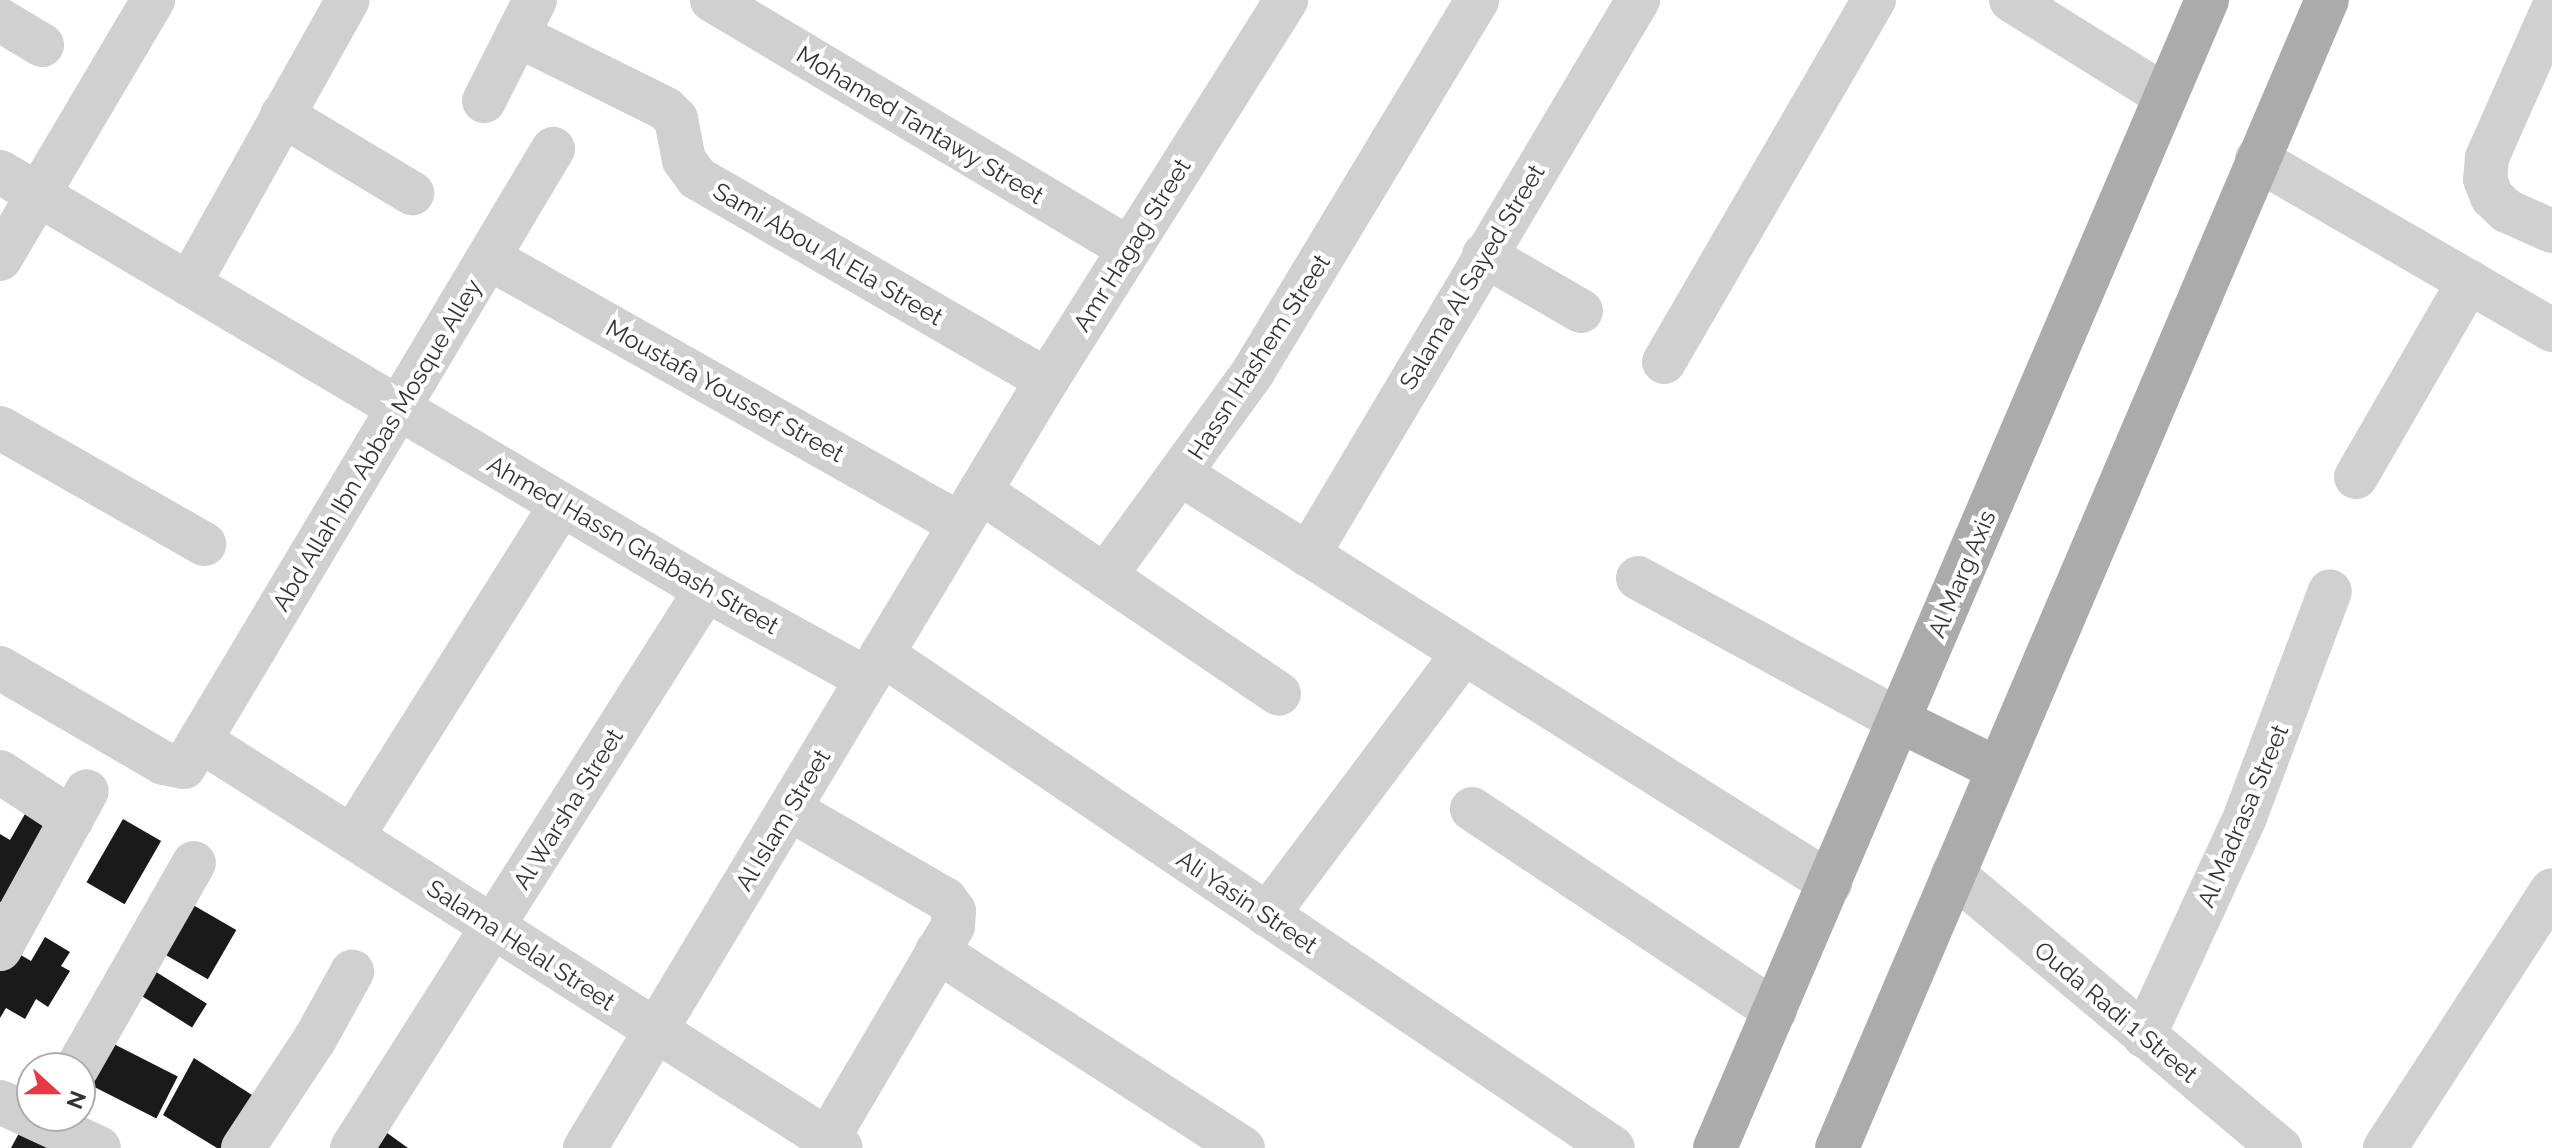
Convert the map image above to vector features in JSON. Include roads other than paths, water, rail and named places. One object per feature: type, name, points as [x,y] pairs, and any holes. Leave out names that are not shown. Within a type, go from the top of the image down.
[{"type":"main road","name":"Al Marg Axis","points":[[1715,1148],[2207,0]]},
{"type":"main road","points":[[1837,1148],[2327,0]]},
{"type":"main road","points":[[1900,721],[1998,769]]},
{"type":"street","points":[[0,259],[153,0]]},
{"type":"street","points":[[189,284],[348,0]]},
{"type":"street","name":"Mohamed Tantawy Street","points":[[712,0],[1129,249]]},
{"type":"street","name":"Amr Hagag Street","points":[[970,508],[1286,0]]},
{"type":"street","name":"Hassn Hashem Street","points":[[1105,576],[1182,475],[1318,268],[1477,0]]},
{"type":"street","name":"Salama Al Sayed Street","points":[[1308,555],[1638,0]]},
{"type":"street","points":[[1664,362],[1874,0]]},
{"type":"street","points":[[2011,0],[2165,96]]},
{"type":"street","points":[[2552,11],[2487,158],[2485,179],[2492,197],[2507,211],[2552,231]]},
{"type":"street","points":[[484,101],[526,18]]},
{"type":"street","name":"Sami Abou Al Ela Street","points":[[526,18],[666,109],[676,119],[684,160],[697,178],[1047,380]]},
{"type":"street","points":[[0,20],[42,45]]},
{"type":"street","points":[[282,115],[412,193]]},
{"type":"street","name":"Abd Allah Ibn Abbas Mosque Alley","points":[[0,668],[170,766],[184,767],[553,149]]},
{"type":"street","points":[[2257,159],[2552,330]]},
{"type":"street","name":"Ahmed Hassn Ghabash Street","points":[[0,172],[706,590],[875,667]]},
{"type":"street","points":[[1484,255],[1581,311]]},
{"type":"street","name":"Moustafa Youssef Street","points":[[489,258],[970,508]]},
{"type":"street","points":[[2356,477],[2469,281]]},
{"type":"street","points":[[0,428],[204,544]]},
{"type":"street","points":[[1182,475],[1830,883]]},
{"type":"street","points":[[352,837],[561,505]]},
{"type":"street","points":[[970,508],[1105,576],[1279,694]]},
{"type":"street","name":"Al Islam Street","points":[[585,1148],[970,508]]},
{"type":"street","points":[[1638,578],[1900,721]]},
{"type":"street","name":"Al Warsha Street","points":[[352,1148],[706,590]]},
{"type":"street","name":"Al Madrasa Street","points":[[2144,1036],[2245,817],[2330,591]]},
{"type":"street","points":[[1267,915],[1463,654]]},
{"type":"street","name":"Ali Yasin Street","points":[[875,667],[1267,915],[1613,1148]]},
{"type":"street","name":"Salama Helal Street","points":[[201,741],[830,1145]]},
{"type":"street","points":[[0,772],[80,805],[6,925]]},
{"type":"street","points":[[789,809],[951,904],[953,926],[830,1145]]},
{"type":"street","points":[[1472,809],[1775,1011]]},
{"type":"street","points":[[86,1052],[194,863]]},
{"type":"street","name":"Ouda Radi 1 Street","points":[[1953,874],[2280,1148]]},
{"type":"street","points":[[2385,1148],[2552,890]]},
{"type":"street","points":[[937,951],[1243,1148]]},
{"type":"street","points":[[243,1148],[315,1039],[352,972]]},
{"type":"street","points":[[69,1132],[99,1148]]}]
